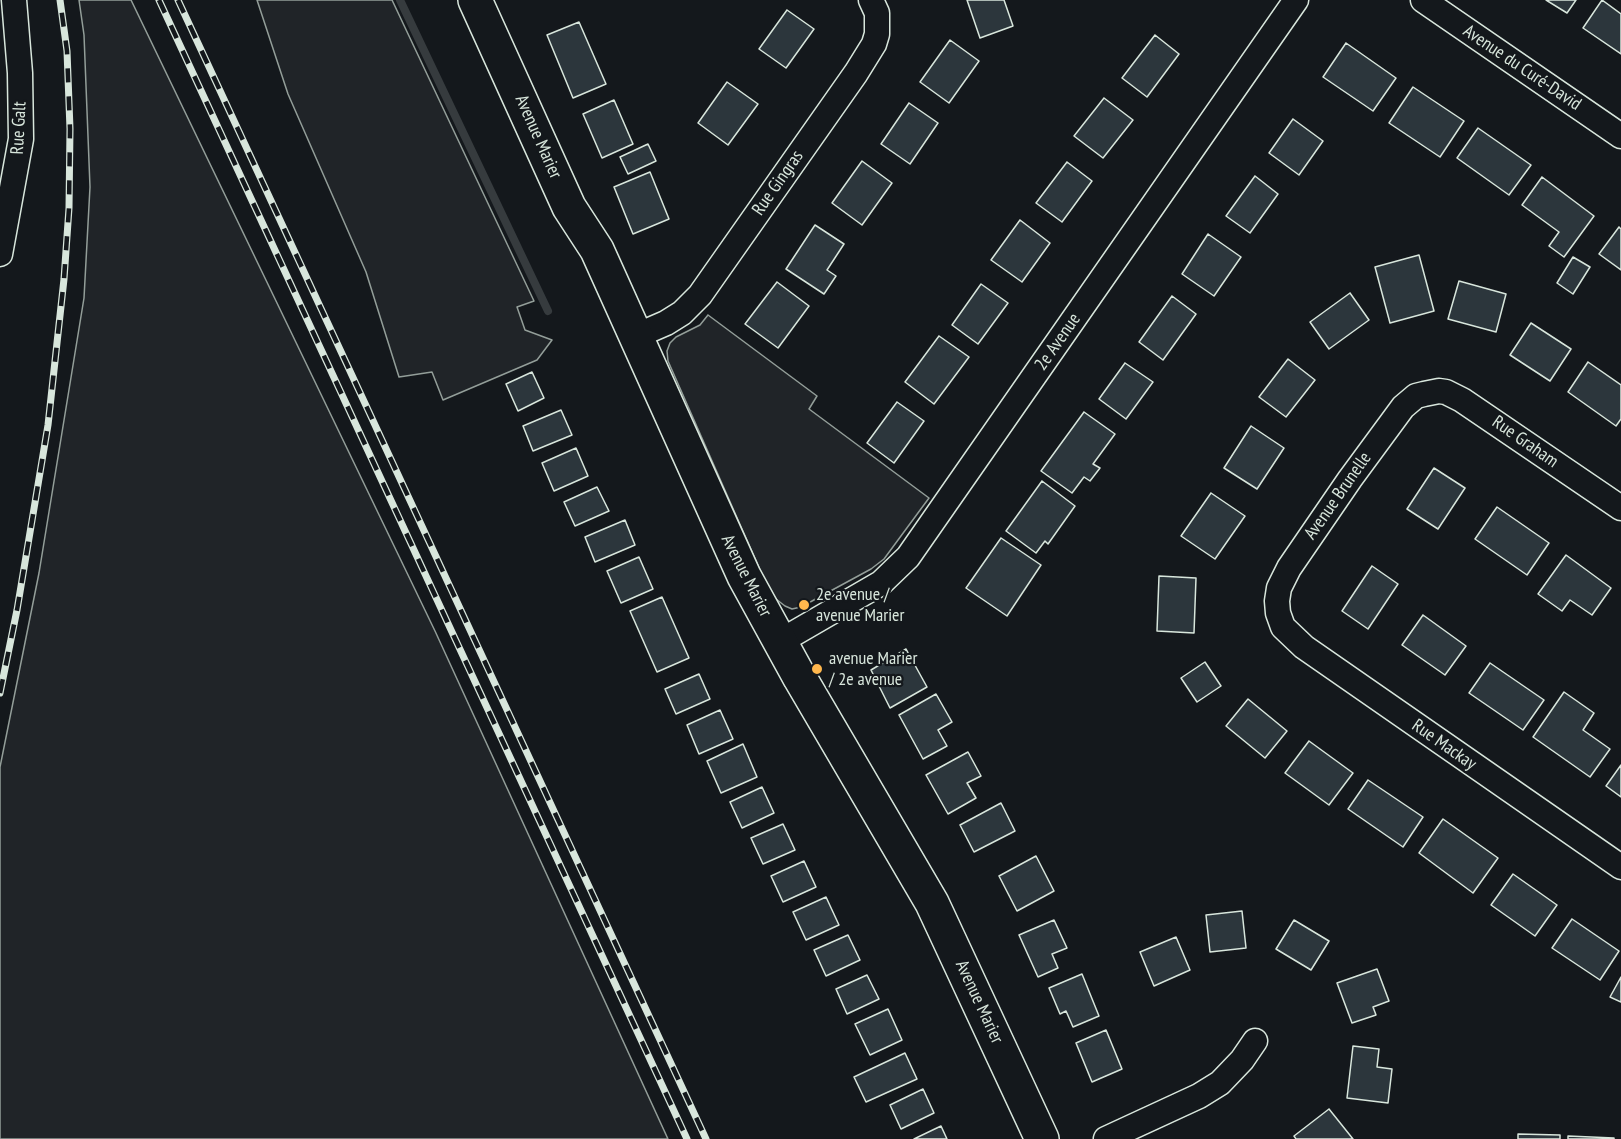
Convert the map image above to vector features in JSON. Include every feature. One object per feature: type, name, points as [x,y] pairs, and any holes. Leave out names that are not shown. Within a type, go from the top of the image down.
[{"type":"street","name":"Rue Galt","points":[[0,254],[9,156],[21,139],[21,95],[14,0]]},
{"type":"street","name":"Avenue Marier","points":[[475,0],[569,207],[597,250],[740,567],[936,911],[1042,1139]]},
{"type":"street","name":"Rue Gingras","points":[[636,336],[682,313],[700,295],[842,92],[871,50],[877,34],[877,13],[871,0]]},
{"type":"street","name":"2e Avenue","points":[[781,641],[874,588],[891,575],[908,556],[1296,0]]},
{"type":"street","name":"Avenue du Curé-David","points":[[1423,0],[1621,136]]},
{"type":"street","name":"Rue Graham","points":[[1424,394],[1446,392],[1462,400],[1621,508]]},
{"type":"street","name":"Avenue Brunelle","points":[[1278,613],[1278,595],[1289,568],[1394,417],[1410,401],[1424,394]]},
{"type":"street","name":"Rue Mackay","points":[[1278,613],[1283,627],[1308,650],[1621,867]]},
{"type":"street","points":[[1106,1139],[1210,1090],[1231,1073],[1255,1041]]},
{"type":"shaded area","points":[[79,0],[131,0],[435,631],[668,1139],[0,1139],[0,767],[39,573],[84,298],[90,187],[84,35]]},
{"type":"shaded area","points":[[257,0],[392,0],[534,301],[517,307],[525,330],[552,340],[537,360],[443,400],[432,372],[399,377],[366,272],[288,94]]},
{"type":"shaded area","points":[[708,315],[817,396],[809,409],[929,498],[884,559],[871,569],[801,607],[792,609],[785,606],[768,588],[668,361],[667,351],[670,343],[676,337],[700,325]]},
{"type":"building","points":[[967,0],[1004,0],[1013,26],[980,38]]},
{"type":"building","points":[[1546,0],[1576,0],[1567,13]]},
{"type":"building","points":[[1602,0],[1621,14],[1621,54],[1583,28]]},
{"type":"building","points":[[787,10],[814,29],[786,68],[759,49]]},
{"type":"building","points":[[579,22],[606,84],[573,98],[547,35]]},
{"type":"building","points":[[1155,35],[1179,54],[1147,97],[1122,78]]},
{"type":"building","points":[[950,40],[979,61],[949,103],[920,82]]},
{"type":"building","points":[[1346,43],[1396,78],[1373,111],[1323,77]]},
{"type":"building","points":[[727,82],[758,104],[728,145],[698,123]]},
{"type":"building","points":[[1413,87],[1464,121],[1440,157],[1389,123]]},
{"type":"building","points":[[1104,98],[1133,120],[1103,158],[1074,136]]},
{"type":"building","points":[[614,100],[633,144],[602,158],[583,114]]},
{"type":"building","points":[[909,103],[938,123],[910,164],[881,144]]},
{"type":"building","points":[[1293,119],[1323,141],[1299,175],[1269,153]]},
{"type":"building","points":[[1478,128],[1531,165],[1509,195],[1457,158]]},
{"type":"building","points":[[648,144],[656,161],[628,174],[620,157]]},
{"type":"building","points":[[862,161],[892,183],[862,225],[832,203]]},
{"type":"building","points":[[1067,162],[1092,181],[1062,222],[1036,203]]},
{"type":"building","points":[[650,172],[669,219],[633,234],[614,187]]},
{"type":"building","points":[[1255,176],[1278,194],[1250,233],[1226,216]]},
{"type":"building","points":[[1542,177],[1594,216],[1564,257],[1549,246],[1559,232],[1522,205]]},
{"type":"building","points":[[1020,220],[1050,243],[1022,282],[991,260]]},
{"type":"building","points":[[815,225],[844,244],[827,270],[836,276],[824,294],[786,269]]},
{"type":"building","points":[[1619,227],[1621,229],[1621,270],[1599,254]]},
{"type":"building","points":[[1208,234],[1241,257],[1214,296],[1182,274]]},
{"type":"building","points":[[1419,255],[1434,311],[1390,323],[1375,267]]},
{"type":"building","points":[[1573,257],[1590,267],[1573,294],[1557,283]]},
{"type":"building","points":[[1459,281],[1506,294],[1496,332],[1448,319]]},
{"type":"building","points":[[777,282],[809,306],[778,348],[745,324]]},
{"type":"building","points":[[981,284],[1008,303],[978,344],[952,325]]},
{"type":"building","points":[[1350,293],[1369,320],[1329,349],[1310,322]]},
{"type":"building","points":[[1172,296],[1196,314],[1163,360],[1139,342]]},
{"type":"building","points":[[1531,323],[1571,349],[1550,381],[1510,355]]},
{"type":"building","points":[[939,336],[969,357],[934,404],[905,382]]},
{"type":"building","points":[[1288,359],[1315,380],[1286,417],[1259,397]]},
{"type":"building","points":[[1588,362],[1621,385],[1621,419],[1616,426],[1568,392]]},
{"type":"building","points":[[1125,363],[1153,382],[1126,419],[1099,399]]},
{"type":"building","points":[[532,372],[544,398],[518,411],[506,384]]},
{"type":"building","points":[[897,402],[924,421],[894,463],[867,443]]},
{"type":"building","points":[[561,410],[572,435],[533,451],[523,426]]},
{"type":"building","points":[[1084,412],[1115,434],[1093,464],[1100,468],[1090,481],[1084,477],[1072,493],[1041,471]]},
{"type":"building","points":[[1251,426],[1284,448],[1257,489],[1224,468]]},
{"type":"building","points":[[576,448],[588,476],[554,491],[542,463]]},
{"type":"building","points":[[1434,468],[1465,488],[1438,529],[1407,509]]},
{"type":"building","points":[[1042,481],[1075,506],[1048,544],[1045,541],[1036,553],[1006,531]]},
{"type":"building","points":[[597,487],[609,511],[575,526],[564,502]]},
{"type":"building","points":[[1211,493],[1245,516],[1215,559],[1181,536]]},
{"type":"building","points":[[1497,507],[1549,543],[1527,575],[1475,539]]},
{"type":"building","points":[[625,520],[635,545],[595,562],[585,537]]},
{"type":"building","points":[[1001,538],[1041,565],[1007,616],[966,588]]},
{"type":"building","points":[[1566,555],[1611,588],[1592,615],[1570,600],[1562,611],[1538,594]]},
{"type":"building","points":[[639,557],[653,589],[621,603],[607,571]]},
{"type":"building","points":[[1372,566],[1398,584],[1368,629],[1342,611]]},
{"type":"building","points":[[1159,576],[1196,578],[1194,633],[1157,631]]},
{"type":"building","points":[[662,597],[689,658],[657,672],[630,611]]},
{"type":"building","points":[[1423,615],[1466,646],[1445,675],[1402,645]]},
{"type":"building","points":[[906,649],[927,687],[890,708],[871,670]]},
{"type":"building","points":[[1205,662],[1221,686],[1197,702],[1181,678]]},
{"type":"building","points":[[1490,663],[1544,700],[1523,730],[1469,693]]},
{"type":"building","points":[[699,674],[710,699],[676,714],[665,689]]},
{"type":"building","points":[[1564,692],[1594,713],[1583,730],[1610,749],[1590,777],[1533,737]]},
{"type":"building","points":[[936,694],[952,722],[938,730],[947,746],[923,759],[899,715]]},
{"type":"building","points":[[1248,699],[1287,731],[1265,758],[1226,726]]},
{"type":"building","points":[[720,710],[733,739],[699,754],[687,725]]},
{"type":"building","points":[[1309,741],[1353,773],[1329,805],[1285,773]]},
{"type":"building","points":[[743,744],[757,777],[721,793],[707,761]]},
{"type":"building","points":[[968,752],[981,776],[967,783],[976,798],[948,814],[926,775]]},
{"type":"building","points":[[1621,765],[1621,797],[1606,786]]},
{"type":"building","points":[[1368,780],[1423,817],[1403,847],[1348,809]]},
{"type":"building","points":[[762,787],[774,813],[742,828],[730,802]]},
{"type":"building","points":[[1001,803],[1015,831],[974,852],[960,825]]},
{"type":"building","points":[[1443,819],[1498,858],[1473,893],[1419,853]]},
{"type":"building","points":[[783,824],[795,850],[763,864],[751,838]]},
{"type":"building","points":[[1036,856],[1054,891],[1017,911],[999,876]]},
{"type":"building","points":[[804,861],[816,887],[783,902],[771,876]]},
{"type":"building","points":[[1513,874],[1557,905],[1535,936],[1491,905]]},
{"type":"building","points":[[826,897],[839,925],[806,940],[793,912]]},
{"type":"building","points":[[1242,911],[1246,948],[1210,952],[1206,915]]},
{"type":"building","points":[[1572,919],[1619,951],[1600,980],[1552,948]]},
{"type":"building","points":[[1054,920],[1067,948],[1052,954],[1058,968],[1038,977],[1019,935]]},
{"type":"building","points":[[1294,920],[1329,941],[1311,970],[1276,949]]},
{"type":"building","points":[[848,935],[860,960],[826,976],[814,950]]},
{"type":"building","points":[[1176,937],[1190,970],[1154,986],[1140,952]]},
{"type":"building","points":[[1377,969],[1389,1001],[1373,1007],[1376,1015],[1352,1023],[1337,983]]},
{"type":"building","points":[[1082,974],[1099,1016],[1073,1027],[1066,1011],[1060,1014],[1049,988]]},
{"type":"building","points":[[867,975],[879,999],[847,1014],[836,989]]},
{"type":"building","points":[[1621,977],[1621,1002],[1610,997]]},
{"type":"building","points":[[888,1009],[902,1040],[870,1055],[855,1024]]},
{"type":"building","points":[[1106,1030],[1122,1069],[1092,1082],[1076,1043]]},
{"type":"building","points":[[1353,1046],[1379,1049],[1377,1067],[1392,1069],[1388,1103],[1347,1098]]},
{"type":"building","points":[[905,1053],[917,1079],[866,1102],[854,1077]]},
{"type":"building","points":[[923,1089],[934,1113],[901,1129],[890,1105]]},
{"type":"building","points":[[1329,1109],[1353,1139],[1296,1139],[1294,1136]]},
{"type":"building","points":[[941,1126],[947,1139],[914,1139]]},
{"type":"building","points":[[1518,1134],[1560,1135],[1560,1139],[1518,1139]]},
{"type":"building","points":[[1568,1136],[1614,1138],[1614,1139],[1568,1139]]},
{"type":"waterway","points":[[400,0],[548,311]]},
{"type":"railway","points":[[0,693],[17,610],[48,425],[64,279],[69,208],[70,129],[67,51],[60,0]]},
{"type":"railway","points":[[159,0],[687,1139]]},
{"type":"railway","points":[[178,0],[706,1139]]},
{"type":"place","name":"2e avenue / avenue Marier","points":[[804,605]]},
{"type":"place","name":"avenue Marier / 2e avenue","points":[[817,669]]}]
